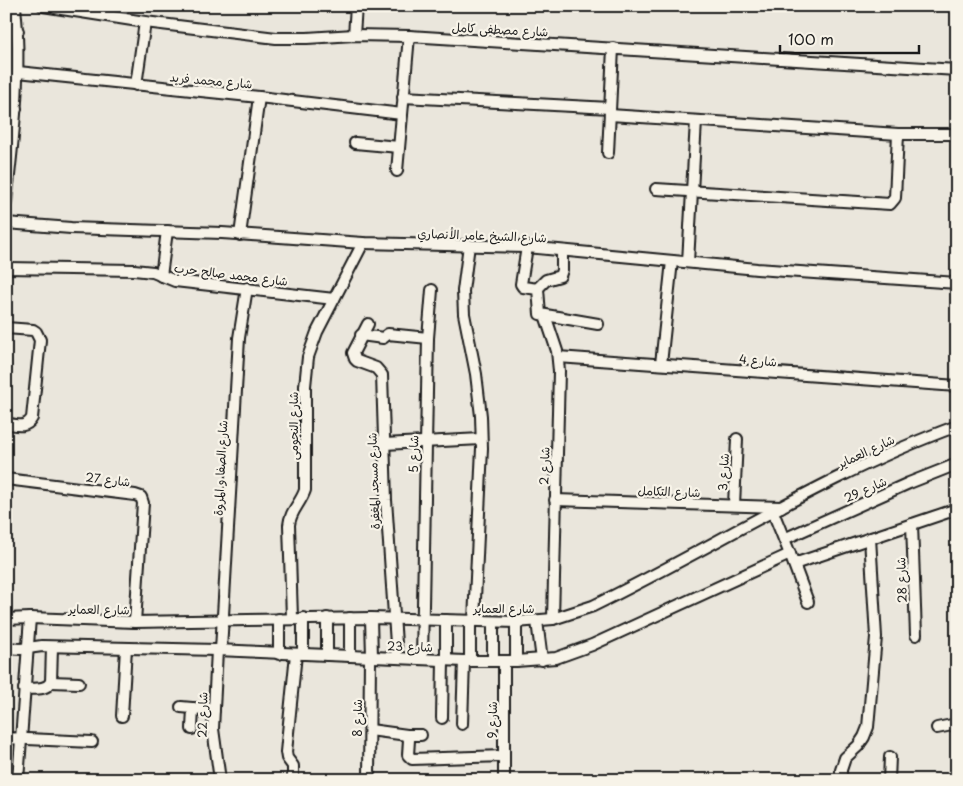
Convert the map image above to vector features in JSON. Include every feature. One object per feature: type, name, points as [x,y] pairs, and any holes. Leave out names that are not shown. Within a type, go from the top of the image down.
[{"type":"street","points":[[6,203],[11,108],[18,72],[18,31],[15,6]]},
{"type":"street","name":"شارع مصطفى كامل","points":[[43,6],[145,22],[276,38],[409,36],[957,70]]},
{"type":"street","points":[[354,36],[356,6]]},
{"type":"street","points":[[136,85],[145,22]]},
{"type":"street","points":[[6,28],[18,31]]},
{"type":"street","points":[[397,171],[409,36]]},
{"type":"street","points":[[608,153],[613,48]]},
{"type":"street","name":"شارع محمد فريد","points":[[18,72],[402,114]]},
{"type":"street","points":[[240,235],[260,97]]},
{"type":"street","points":[[403,97],[610,112],[696,121],[898,134],[957,134]]},
{"type":"street","points":[[688,262],[696,121]]},
{"type":"street","points":[[656,189],[890,204],[894,201],[898,134]]},
{"type":"street","points":[[355,143],[399,147]]},
{"type":"street","name":"شارع الشيخ عامر الأنصاري","points":[[6,223],[363,243],[527,247],[757,269],[956,281]]},
{"type":"street","points":[[161,276],[167,231]]},
{"type":"street","name":"شارع النجومى","points":[[293,780],[293,766],[286,755],[299,654],[289,525],[291,514],[301,501],[304,490],[306,370],[312,344],[363,243]]},
{"type":"street","points":[[462,724],[480,509],[481,416],[476,374],[464,314],[463,291],[469,246]]},
{"type":"street","points":[[527,247],[521,284],[524,287],[537,289],[543,282],[560,276],[562,270],[562,251]]},
{"type":"street","points":[[661,364],[672,261]]},
{"type":"street","name":"شارع محمد صالح حرب","points":[[6,268],[134,270],[153,272],[175,281],[334,299]]},
{"type":"street","name":"شارع الصفا و المروة","points":[[219,650],[223,620],[239,338],[247,288]]},
{"type":"street","name":"شارع 2","points":[[537,289],[539,291],[539,312],[545,315],[558,357],[554,619]]},
{"type":"street","name":"شارع 5","points":[[422,659],[428,338],[432,290]]},
{"type":"street","points":[[545,315],[598,324]]},
{"type":"street","name":"شارع مسجد المغفرة","points":[[368,324],[353,350],[353,356],[357,361],[376,368],[381,372],[387,527],[397,658]]},
{"type":"street","points":[[6,328],[33,330],[40,340],[32,418],[29,424],[23,426],[6,423]]},
{"type":"street","points":[[362,335],[383,338],[388,334],[428,338]]},
{"type":"street","name":"شارع 4","points":[[558,357],[957,386]]},
{"type":"street","name":"شارع العماير","points":[[6,619],[30,618],[135,622],[279,618],[395,618],[516,622],[554,619],[593,606],[850,472],[912,443],[957,426]]},
{"type":"street","name":"شارع 3","points":[[734,505],[737,439]]},
{"type":"street","points":[[384,444],[481,440]]},
{"type":"street","name":"شارع 29","points":[[784,538],[957,464]]},
{"type":"street","name":"شارع 27","points":[[6,479],[141,497],[143,503],[135,622]]},
{"type":"street","name":"شارع التكامل","points":[[555,500],[734,505],[777,509]]},
{"type":"street","points":[[777,509],[784,538],[808,602]]},
{"type":"street","name":"شارع 23","points":[[6,648],[219,650],[467,661],[542,660],[568,654],[592,645],[792,559],[870,538],[957,509]]},
{"type":"street","name":"شارع 28","points":[[912,524],[916,635]]},
{"type":"street","points":[[841,780],[841,770],[845,758],[858,746],[868,727],[876,637],[870,538]]},
{"type":"street","points":[[18,780],[30,618]]},
{"type":"street","points":[[279,618],[279,654]]},
{"type":"street","points":[[327,618],[328,655]]},
{"type":"street","points":[[350,618],[350,656]]},
{"type":"street","name":"شارع 8","points":[[369,780],[372,618]]},
{"type":"street","points":[[442,718],[446,620]]},
{"type":"street","points":[[537,621],[542,660]]},
{"type":"street","points":[[493,622],[493,661]]},
{"type":"street","points":[[516,622],[516,661]]},
{"type":"street","points":[[24,689],[46,687],[51,682],[52,647]]},
{"type":"street","points":[[122,716],[126,648]]},
{"type":"street","name":"شارع 22","points":[[219,650],[214,710],[214,741],[220,780]]},
{"type":"street","name":"شارع 9","points":[[504,661],[504,780]]},
{"type":"street","points":[[51,682],[79,683]]},
{"type":"street","points":[[181,707],[214,710]]},
{"type":"street","points":[[192,729],[194,708]]},
{"type":"street","points":[[938,728],[957,724]]},
{"type":"street","points":[[370,730],[422,735]]},
{"type":"street","points":[[407,735],[409,740],[408,756],[412,759],[504,756]]},
{"type":"street","points":[[6,738],[92,742]]},
{"type":"street","points":[[890,758],[890,780]]}]
